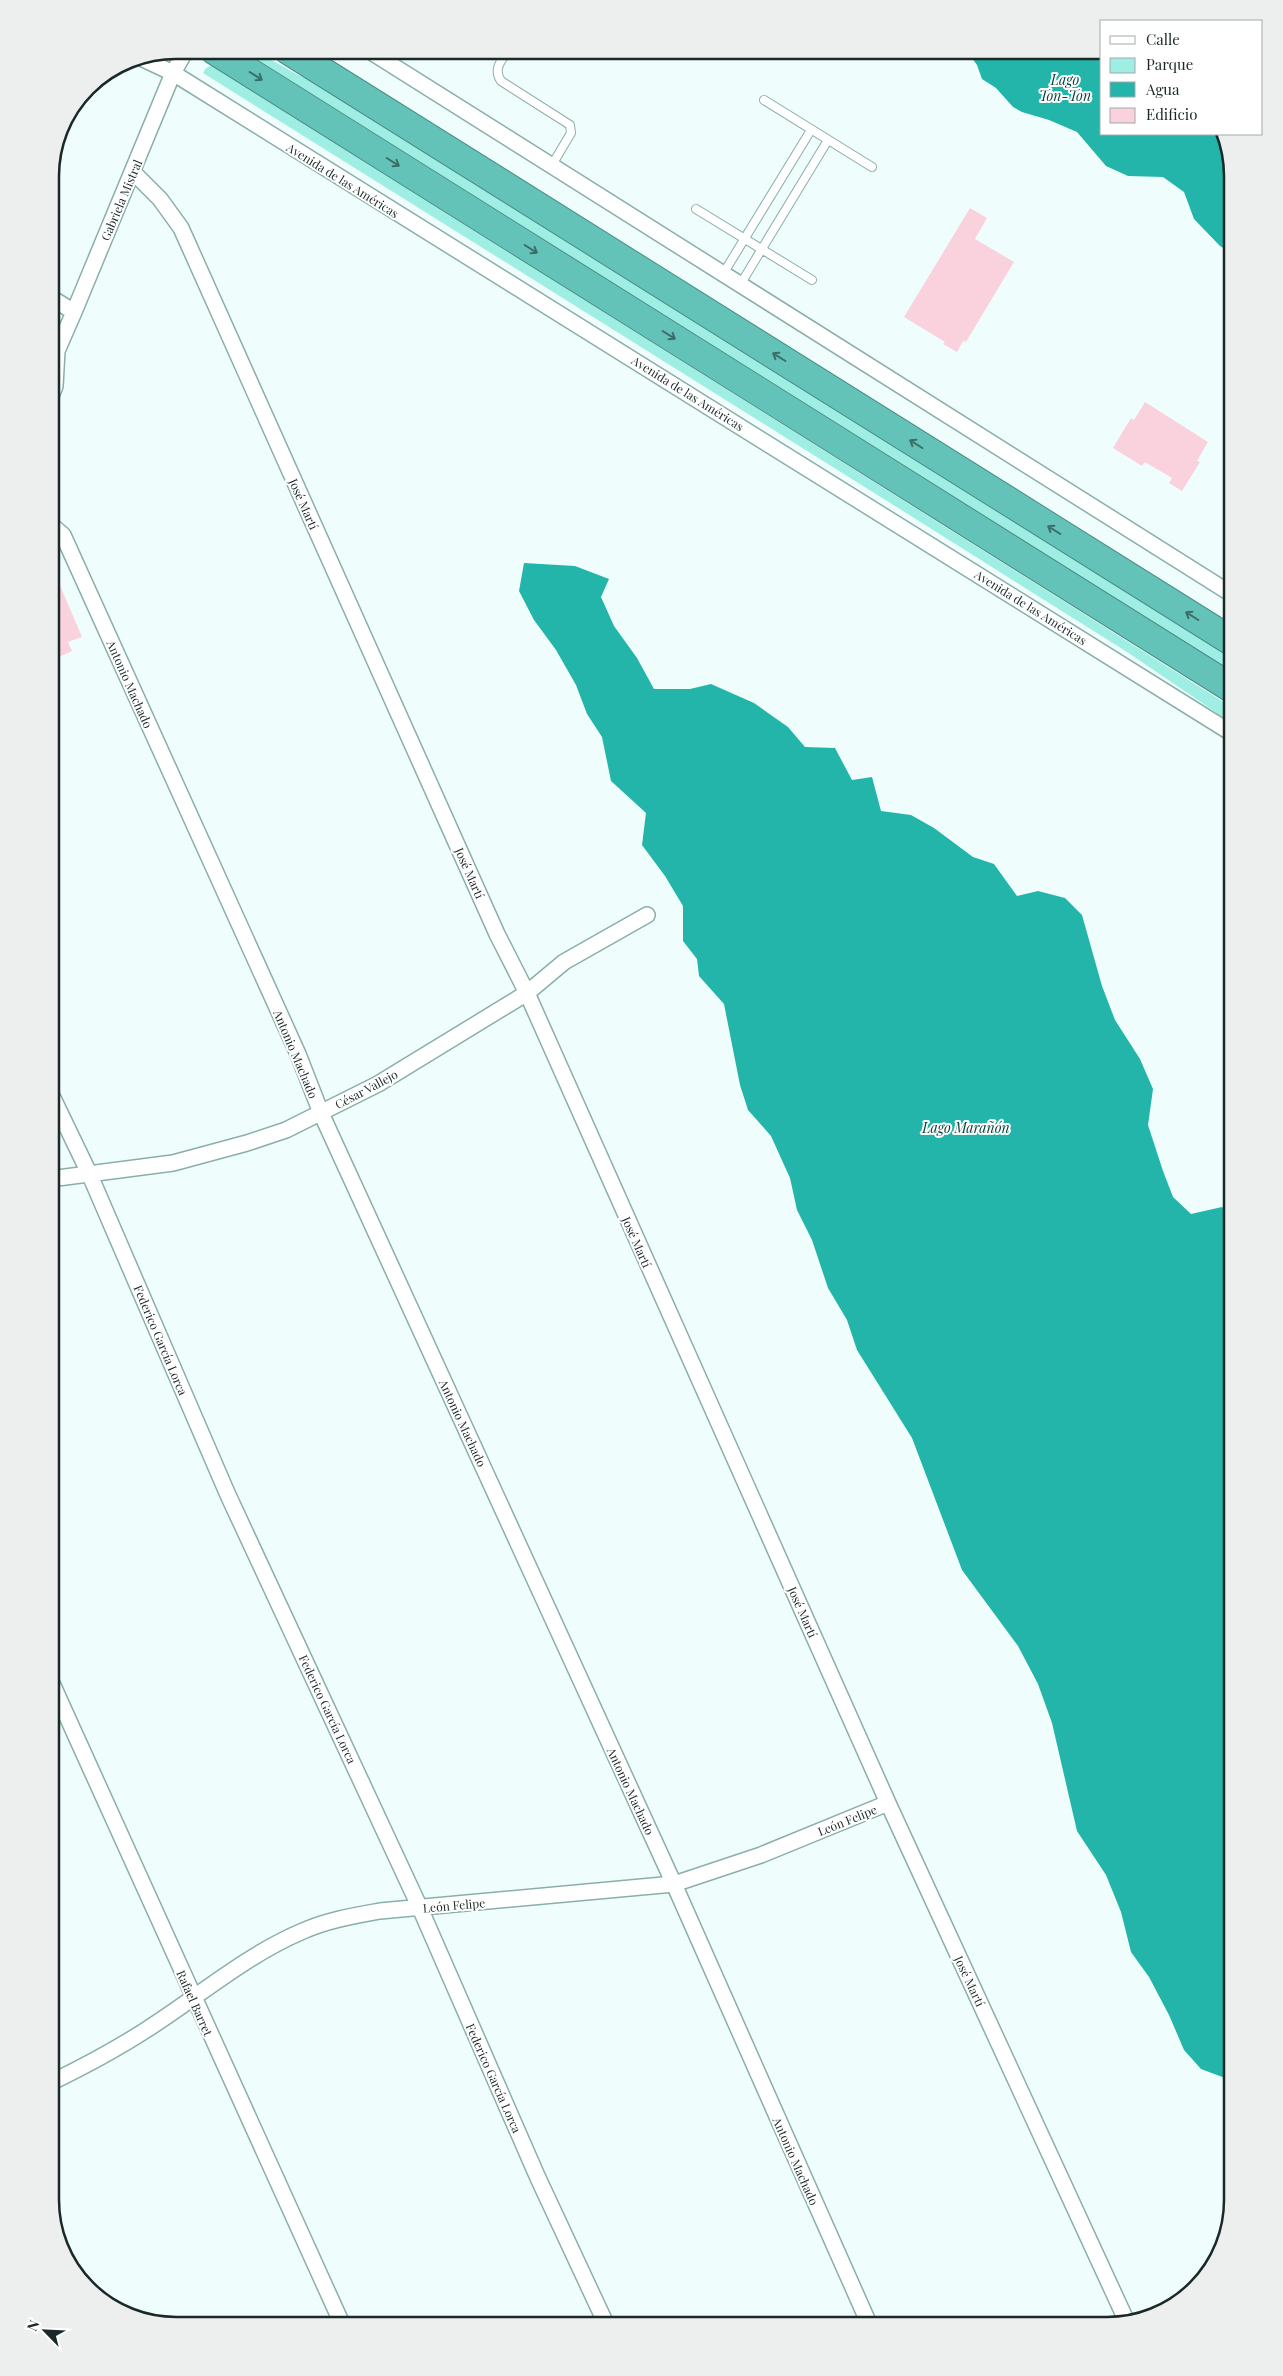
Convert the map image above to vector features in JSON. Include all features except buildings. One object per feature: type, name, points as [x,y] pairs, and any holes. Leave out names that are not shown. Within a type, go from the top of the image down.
[{"type":"highway","points":[[228,59],[1224,683]]},
{"type":"highway","points":[[302,59],[1224,636]]},
{"type":"street","name":"Gabriela Mistral","points":[[59,344],[173,73],[181,59]]},
{"type":"street","points":[[382,59],[1224,590]]},
{"type":"street","name":"Avenida de las Américas","points":[[149,62],[173,73],[1224,728]]},
{"type":"street","name":"José Martí","points":[[133,172],[160,199],[180,228],[497,934],[527,993],[888,1803],[1124,2316]]},
{"type":"street","points":[[59,303],[74,312]]},
{"type":"street","name":"Antonio Machado","points":[[59,532],[63,535],[298,1054],[321,1113],[674,1884],[866,2317]]},
{"type":"street","name":"César Vallejo","points":[[59,1178],[130,1170],[209,1154],[286,1130],[378,1084],[527,993],[564,962],[647,915]]},
{"type":"street","name":"Federico García Lorca","points":[[59,1111],[89,1173],[228,1495],[420,1908],[538,2178],[602,2317]]},
{"type":"street","name":"Rafael Barret","points":[[59,1699],[339,2317]]},
{"type":"street","name":"León Felipe","points":[[59,2079],[106,2054],[246,1962],[303,1931],[341,1918],[380,1911],[674,1884],[761,1854],[888,1803]]},
{"type":"lane","points":[[502,59],[497,68],[497,75],[501,81],[570,125],[571,133],[552,165]]},
{"type":"lane","points":[[764,100],[872,167]]},
{"type":"lane","points":[[723,274],[811,130]]},
{"type":"lane","points":[[740,285],[828,140]]},
{"type":"lane","points":[[696,210],[812,280]]},
{"type":"green space","points":[[245,59],[270,59],[298,75],[336,90],[1224,648],[1224,670]]},
{"type":"green space","points":[[212,65],[1224,702],[1224,718],[1127,652],[203,73],[206,68]]},
{"type":"water","name":"Lago Ton-Ton","points":[[973,59],[1100,59],[1100,135],[1216,135],[1224,168],[1224,248],[1194,219],[1184,192],[1163,177],[1128,176],[1106,166],[1077,132],[1013,107],[996,88],[982,79]]},
{"type":"water","name":"Lago Marañón","points":[[524,563],[575,566],[609,579],[601,597],[614,626],[637,658],[654,689],[690,689],[711,684],[754,703],[788,727],[805,747],[835,748],[852,780],[872,777],[881,811],[911,815],[934,828],[973,857],[994,864],[1017,896],[1038,891],[1065,898],[1082,915],[1102,986],[1115,1020],[1140,1059],[1153,1089],[1148,1125],[1173,1197],[1191,1214],[1222,1207],[1224,1209],[1224,2078],[1201,2069],[1184,2050],[1169,2015],[1149,1977],[1131,1952],[1121,1912],[1106,1875],[1077,1831],[1052,1723],[1038,1684],[1018,1646],[962,1570],[912,1438],[857,1350],[847,1320],[828,1288],[812,1240],[797,1210],[790,1178],[771,1136],[748,1110],[740,1085],[724,1004],[699,976],[697,959],[683,941],[683,906],[665,876],[642,845],[646,813],[611,781],[602,737],[587,714],[576,685],[556,650],[534,620],[519,591]]}]
